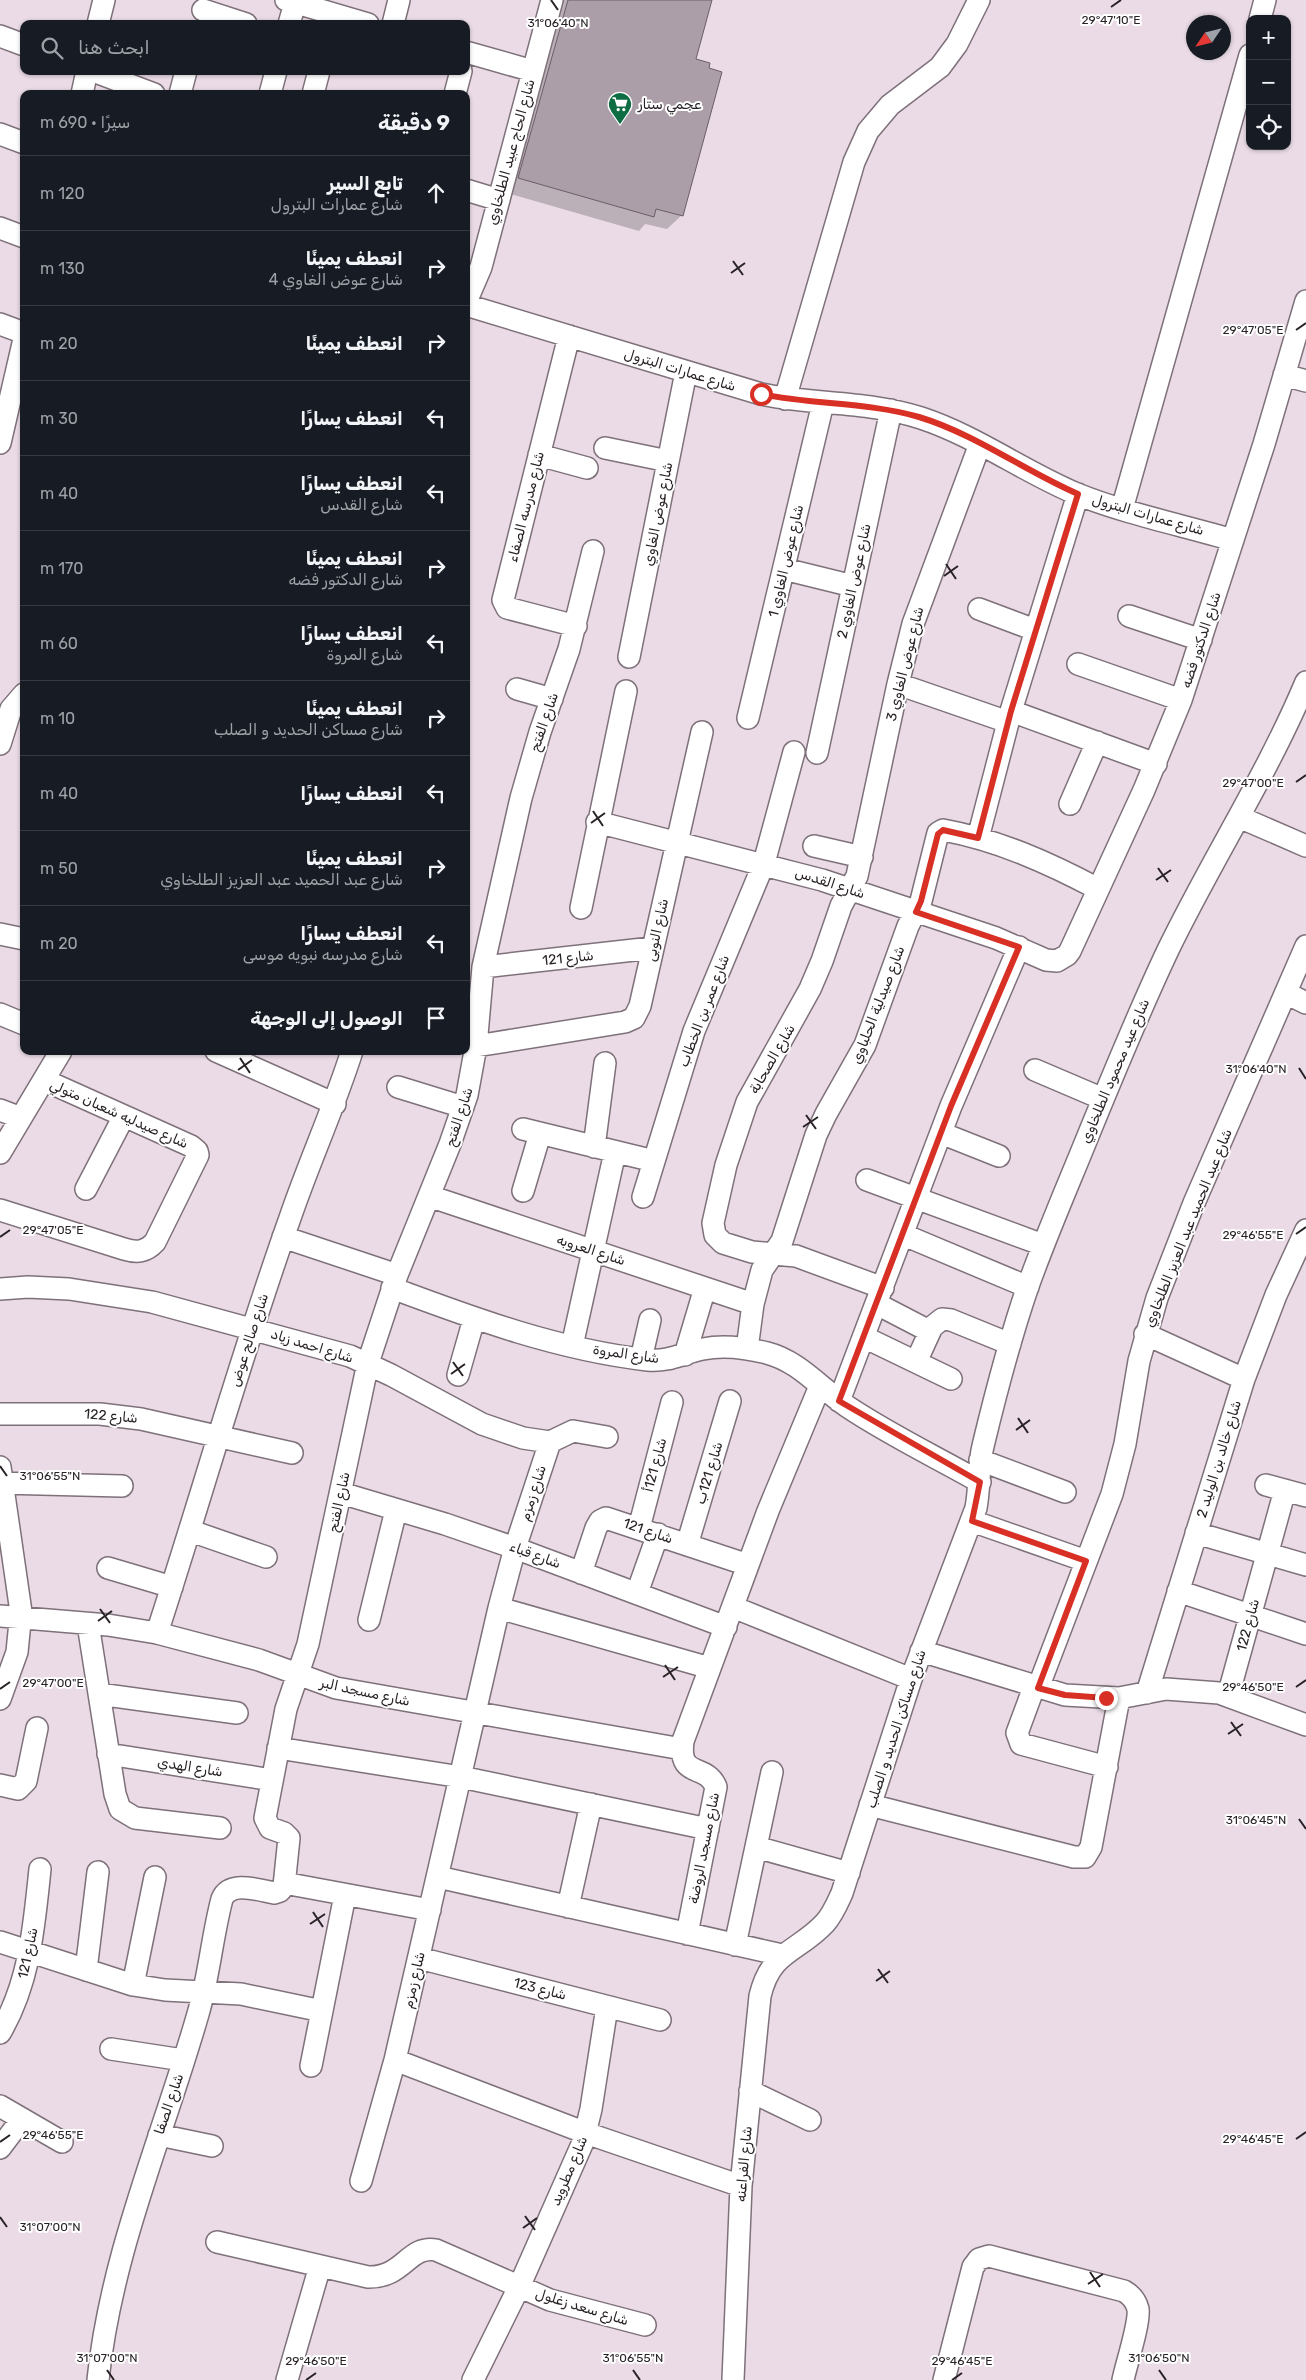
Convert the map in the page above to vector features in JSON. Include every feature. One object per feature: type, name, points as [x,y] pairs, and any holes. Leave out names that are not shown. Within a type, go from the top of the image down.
[{"type":"street","points":[[99,20],[104,0]]},
{"type":"street","points":[[394,20],[399,0]]},
{"type":"street","name":"شارع الحاج عبيد الطلخاوي","points":[[470,294],[481,267],[552,0]]},
{"type":"street","points":[[785,399],[854,162],[868,132],[890,105],[940,67],[957,44],[979,0]]},
{"type":"street","points":[[1261,15],[1265,0]]},
{"type":"street","points":[[289,20],[290,1],[334,19]]},
{"type":"street","points":[[203,11],[233,20]]},
{"type":"street","points":[[0,36],[20,44]]},
{"type":"street","points":[[470,54],[533,71]]},
{"type":"street","points":[[1122,509],[1249,60]]},
{"type":"street","points":[[83,90],[86,75]]},
{"type":"street","points":[[104,75],[143,90]]},
{"type":"street","points":[[181,90],[185,75]]},
{"type":"street","points":[[271,90],[275,75]]},
{"type":"street","points":[[314,90],[318,75]]},
{"type":"street","points":[[456,90],[460,75]]},
{"type":"street","points":[[0,134],[20,141]]},
{"type":"street","points":[[470,191],[499,200]]},
{"type":"street","points":[[0,228],[20,236]]},
{"type":"street","name":"شارع الدكتور فضه","points":[[1057,961],[1067,955],[1070,950],[1156,764],[1181,700],[1233,540],[1306,301]]},
{"type":"street","name":"شارع عمارات البترول","points":[[470,305],[737,388],[785,399],[844,403],[891,410],[921,418],[980,444],[1078,494],[1122,509],[1233,540]]},
{"type":"street","points":[[0,324],[20,332]]},
{"type":"street","name":"شارع مدرسه الصفاء","points":[[569,336],[502,600],[507,608],[576,626]]},
{"type":"street","points":[[0,443],[20,356]]},
{"type":"street","name":"شارع عوض الغاوي","points":[[629,657],[686,372]]},
{"type":"street","points":[[1284,376],[1306,381]]},
{"type":"street","name":"شارع عوض الغاوي 1","points":[[748,718],[823,403]]},
{"type":"street","name":"شارع عوض الغاوي 2","points":[[816,753],[891,410]]},
{"type":"street","name":"شارع عوض الغاوي 3","points":[[850,889],[857,876],[862,857],[898,684],[922,594],[980,444]]},
{"type":"street","points":[[605,448],[668,461]]},
{"type":"street","points":[[539,456],[587,468]]},
{"type":"street","points":[[1078,494],[1034,630],[1009,716],[978,838],[1026,854],[1098,889]]},
{"type":"street","name":"شارع الفتح","points":[[284,1884],[289,1838],[284,1833],[270,1828],[265,1822],[286,1709],[308,1644],[368,1363],[395,1282],[463,1107],[476,1046],[483,967],[521,798],[576,626],[593,551]]},
{"type":"street","points":[[784,569],[853,586]]},
{"type":"street","points":[[979,609],[1034,630]]},
{"type":"street","points":[[1129,616],[1201,640]]},
{"type":"street","points":[[1078,664],[1181,700]]},
{"type":"street","name":"شارع عيد محمود الطلخاوي","points":[[980,1482],[980,1460],[1010,1344],[1043,1245],[1103,1099],[1168,950],[1205,876],[1277,746],[1306,682]]},
{"type":"street","points":[[898,684],[1097,742],[1156,764]]},
{"type":"street","points":[[517,689],[552,699]]},
{"type":"street","points":[[581,908],[597,822],[626,691]]},
{"type":"street","points":[[0,744],[12,709],[20,699]]},
{"type":"street","name":"شارع النوبى","points":[[476,1046],[626,1022],[634,1018],[640,1006],[702,732]]},
{"type":"street","points":[[1070,804],[1097,742]]},
{"type":"street","name":"شارع عمر بن الخطاب","points":[[644,1197],[694,1031],[764,863],[794,752]]},
{"type":"street","points":[[1239,817],[1306,846]]},
{"type":"street","name":"شارع القدس","points":[[597,822],[764,863],[850,889],[1019,947],[1046,960],[1057,961]]},
{"type":"street","name":"شارع صيدلية الحلباوي","points":[[747,1349],[753,1304],[762,1270],[782,1241],[816,1135],[865,1045],[908,926],[921,901],[938,834],[943,830],[978,838]]},
{"type":"street","points":[[814,846],[862,857]]},
{"type":"street","name":"شارع الصحابة","points":[[772,1254],[742,1250],[722,1243],[715,1234],[714,1217],[726,1165],[747,1102],[810,989],[850,889]]},
{"type":"street","points":[[0,934],[20,939]]},
{"type":"street","name":"شارع عبد الحميد عبد العزيز الطلخاوي","points":[[1106,1767],[1021,1744],[1017,1733],[1086,1561],[1119,1470],[1145,1334],[1194,1203],[1306,946]]},
{"type":"street","points":[[839,1401],[904,1235],[941,1133],[1019,947]]},
{"type":"street","name":"شارع 121","points":[[483,967],[652,948]]},
{"type":"street","points":[[1286,993],[1306,1003]]},
{"type":"street","points":[[0,1014],[20,1022]]},
{"type":"street","points":[[0,1153],[59,1055]]},
{"type":"street","points":[[225,1055],[335,1104]]},
{"type":"street","name":"شارع صالح عوض","points":[[157,1633],[191,1531],[252,1328],[283,1237],[335,1104],[351,1055]]},
{"type":"street","points":[[594,1147],[605,1063]]},
{"type":"street","points":[[1035,1070],[1103,1099]]},
{"type":"street","name":"شارع صيدليه شعبان متولي","points":[[0,1210],[131,1251],[145,1250],[150,1247],[196,1159],[197,1151],[191,1146],[44,1080]]},
{"type":"street","points":[[398,1087],[463,1107]]},
{"type":"street","points":[[0,1110],[21,1118]]},
{"type":"street","points":[[86,1189],[124,1116]]},
{"type":"street","points":[[524,1191],[532,1131],[654,1161]]},
{"type":"street","points":[[941,1133],[999,1156]]},
{"type":"street","points":[[572,1346],[615,1152]]},
{"type":"street","points":[[867,1180],[1043,1245]]},
{"type":"street","name":"شارع العروبه","points":[[429,1196],[753,1304]]},
{"type":"street","name":"شارع خالد بن الوليد 2","points":[[1147,1693],[1244,1379],[1276,1295],[1306,1230]]},
{"type":"street","points":[[904,1235],[1028,1287]]},
{"type":"street","name":"شارع المروة","points":[[283,1237],[395,1282],[474,1319],[572,1346],[641,1359],[673,1359],[704,1348],[747,1349],[783,1359],[803,1371],[839,1401],[980,1482]]},
{"type":"street","points":[[772,1254],[788,1254],[804,1258],[880,1296],[930,1331]]},
{"type":"street","name":"شارع احمد زياد","points":[[0,1289],[28,1287],[111,1294],[152,1302],[332,1350],[368,1363],[482,1424],[524,1438],[550,1442]]},
{"type":"street","points":[[685,1355],[705,1288]]},
{"type":"street","points":[[458,1375],[474,1319]]},
{"type":"street","points":[[916,1362],[934,1323],[946,1319],[1010,1344]]},
{"type":"street","points":[[641,1359],[650,1320]]},
{"type":"street","points":[[1145,1334],[1244,1379]]},
{"type":"street","points":[[864,1337],[951,1379]]},
{"type":"street","points":[[682,1749],[687,1729],[768,1511],[820,1386]]},
{"type":"street","name":"شارع 121ب","points":[[687,1544],[730,1401]]},
{"type":"street","name":"شارع 121أ","points":[[636,1593],[672,1402]]},
{"type":"street","name":"شارع 122","points":[[0,1414],[100,1414],[141,1419],[292,1453]]},
{"type":"street","points":[[550,1442],[573,1431],[607,1437]]},
{"type":"street","name":"شارع زمزم","points":[[361,2181],[395,2060],[499,1608],[515,1548],[550,1442]]},
{"type":"street","points":[[980,1460],[1065,1492]]},
{"type":"street","points":[[0,1700],[17,1652],[21,1618],[20,1591],[1,1478],[122,1486]]},
{"type":"street","name":"شارع مساكن الحديد و الصلب","points":[[782,1955],[824,1923],[835,1909],[849,1873],[911,1679],[972,1521],[980,1482]]},
{"type":"street","name":"شارع 122","points":[[1228,1696],[1268,1553],[1276,1487],[1306,1496]]},
{"type":"street","name":"شارع قباء","points":[[341,1494],[515,1548],[636,1593],[729,1617],[911,1679]]},
{"type":"street","points":[[368,1620],[396,1510]]},
{"type":"street","name":"شارع 121","points":[[581,1573],[596,1528],[603,1519],[610,1518],[748,1566]]},
{"type":"street","points":[[972,1521],[1086,1561]]},
{"type":"street","points":[[191,1531],[266,1557]]},
{"type":"street","points":[[1196,1533],[1306,1564]]},
{"type":"street","points":[[108,1568],[172,1587]]},
{"type":"street","points":[[1178,1591],[1306,1634]]},
{"type":"street","points":[[499,1608],[710,1668]]},
{"type":"street","name":"شارع مسجد البر","points":[[0,1616],[88,1624],[157,1633],[259,1660],[336,1688],[682,1749]]},
{"type":"street","points":[[88,1624],[116,1802],[127,1815],[135,1818],[220,1828]]},
{"type":"street","points":[[921,1652],[1036,1688],[1074,1696],[1119,1698],[1166,1689],[1196,1690],[1228,1696],[1306,1724]]},
{"type":"street","points":[[99,1694],[237,1713]]},
{"type":"street","points":[[870,1805],[1082,1858],[1088,1854],[1091,1847],[1119,1698]]},
{"type":"street","points":[[0,1785],[18,1789],[26,1782],[37,1728]]},
{"type":"street","points":[[278,1748],[461,1777],[708,1828]]},
{"type":"street","name":"شارع مسجد الروضة","points":[[682,1749],[686,1765],[692,1770],[707,1774],[713,1779],[716,1787],[687,1934]]},
{"type":"street","name":"شارع الهدي","points":[[108,1754],[272,1780]]},
{"type":"street","points":[[735,1945],[772,1772]]},
{"type":"street","points":[[568,1907],[591,1804]]},
{"type":"street","points":[[756,1847],[849,1873]]},
{"type":"street","name":"شارع 121","points":[[0,2033],[15,2002],[30,1953],[40,1869]]},
{"type":"street","points":[[86,1970],[98,1872]]},
{"type":"street","points":[[133,1985],[155,1877]]},
{"type":"street","points":[[438,1877],[782,1955]]},
{"type":"street","points":[[284,1884],[430,1910]]},
{"type":"street","name":"شارع الصفا","points":[[98,2380],[102,2338],[115,2281],[158,2134],[184,2060],[204,1992],[224,1895],[236,1888],[277,1892],[282,1889],[284,1884]]},
{"type":"street","points":[[311,2066],[345,1895]]},
{"type":"street","points":[[0,1942],[133,1985],[165,1990],[241,1994],[322,2011]]},
{"type":"street","name":"شارع الفراعنه","points":[[733,2380],[741,2186],[760,1996],[764,1981],[771,1967],[782,1955]]},
{"type":"street","name":"شارع 123","points":[[419,1958],[660,2020]]},
{"type":"street","name":"شارع مطرويد","points":[[474,2380],[519,2287],[586,2133],[607,2007]]},
{"type":"street","points":[[112,2049],[184,2060]]},
{"type":"street","points":[[395,2060],[586,2133],[741,2186]]},
{"type":"street","points":[[750,2091],[810,2120]]},
{"type":"street","points":[[0,2106],[62,2142]]},
{"type":"street","points":[[0,2148],[22,2119]]},
{"type":"street","points":[[158,2134],[212,2146]]},
{"type":"street","points":[[217,2242],[320,2266],[287,2380]]},
{"type":"street","name":"شارع سعد زغلول","points":[[320,2266],[368,2277],[378,2277],[398,2270],[411,2256],[427,2248],[436,2250],[519,2287],[581,2310],[645,2325]]},
{"type":"street","points":[[944,2380],[972,2272],[979,2259],[988,2256],[1124,2291],[1130,2295],[1135,2301],[1138,2315],[1123,2380]]},
{"type":"building","name":"عجمي ستار","points":[[568,0],[712,0],[696,59],[710,63],[709,68],[722,72],[683,216],[656,209],[654,217],[518,178]]},
{"type":"place","name":"عجمي ستار","points":[[620,125]]},
{"type":"route","points":[[761,394],[804,402],[864,405],[921,418],[980,444],[1034,474],[1078,494],[1034,630],[978,838],[943,830],[939,832],[921,901],[916,912],[1019,947],[951,1106],[904,1235],[839,1401],[980,1482],[979,1495],[972,1521],[1086,1561],[1038,1688],[1065,1695],[1106,1698]]}]
